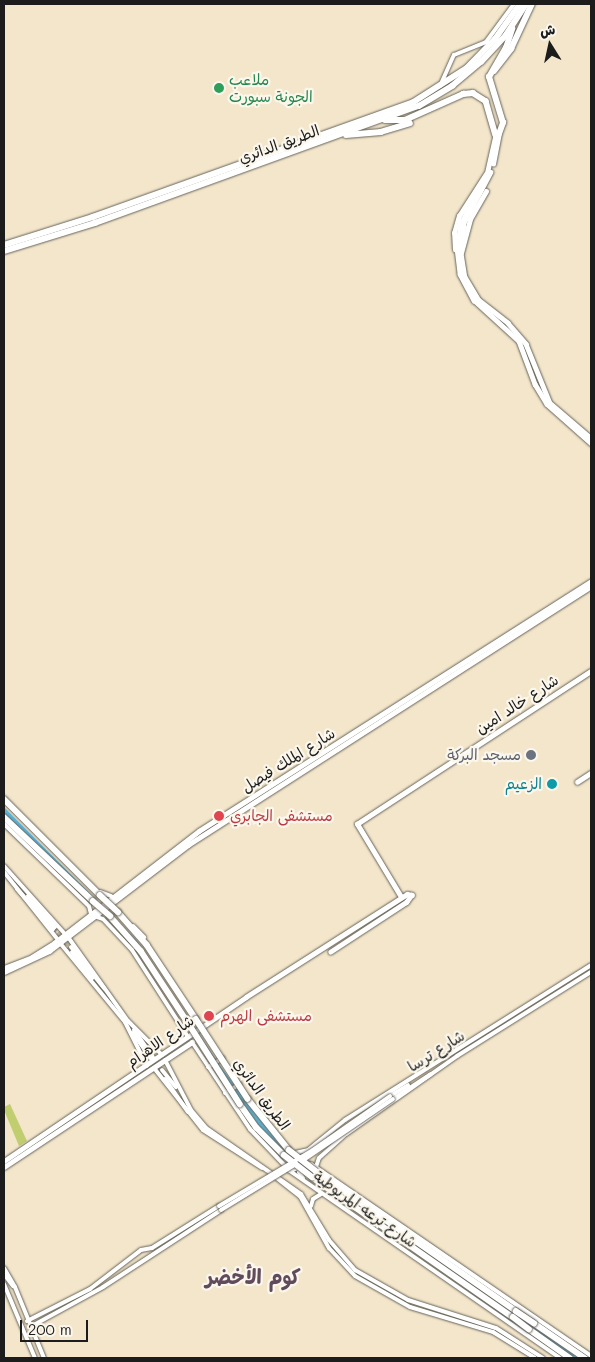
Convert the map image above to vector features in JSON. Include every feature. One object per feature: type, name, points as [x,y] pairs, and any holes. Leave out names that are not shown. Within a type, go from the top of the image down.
[{"type":"highway","points":[[499,98],[492,75],[514,44],[532,4]]},
{"type":"highway","name":"الطريق الدائري","points":[[484,54],[514,18],[520,6]]},
{"type":"highway","name":"الطريق الدائري","points":[[6,247],[94,220],[385,117],[440,91],[462,75],[512,27],[514,18]]},
{"type":"highway","points":[[497,134],[503,123],[489,77],[502,55],[512,27]]},
{"type":"highway","name":"الطريق الدائري","points":[[385,117],[429,94],[440,91]]},
{"type":"highway","points":[[385,117],[403,121],[425,113],[463,94],[476,93],[486,102],[497,134]]},
{"type":"highway","points":[[337,134],[387,130],[431,114],[454,102]]},
{"type":"highway","name":"الطريق الدائري","points":[[4,799],[142,938],[257,1113],[289,1150],[585,1358]]},
{"type":"highway","name":"الطريق الدائري","points":[[4,817],[137,944],[245,1112],[276,1149],[570,1358]]},
{"type":"main road","points":[[440,91],[454,55],[486,42],[510,10],[520,6]]},
{"type":"main road","points":[[497,134],[490,176],[464,223],[459,253],[463,272],[470,289],[526,344],[550,403],[591,438]]},
{"type":"main road","points":[[486,174],[474,190],[456,225],[454,240],[468,292],[519,341],[529,359],[535,384],[547,404],[591,443]]},
{"type":"main road","points":[[459,253],[470,219],[486,188]]},
{"type":"main road","name":"شارع الملك فيصل","points":[[4,972],[34,960],[68,938],[100,908],[213,828],[591,581]]},
{"type":"main road","name":"شارع الملك فيصل","points":[[111,900],[210,823],[308,765],[591,586]]},
{"type":"main road","name":"شارع خالد امين","points":[[402,897],[357,824],[591,672]]},
{"type":"main road","points":[[577,782],[591,772]]},
{"type":"main road","points":[[4,795],[78,872],[111,900],[115,907],[151,946],[203,1027]]},
{"type":"main road","points":[[210,823],[213,828]]},
{"type":"main road","points":[[4,824],[9,831],[89,906],[92,915],[103,919],[133,952],[188,1037]]},
{"type":"main road","points":[[4,866],[60,943],[109,997]]},
{"type":"main road","points":[[4,872],[54,928]]},
{"type":"main road","points":[[17,886],[68,938],[152,1058]]},
{"type":"main road","name":"شارع الاهرام","points":[[48,1135],[188,1037],[374,915],[407,894],[413,898],[379,921]]},
{"type":"main road","points":[[331,952],[379,921],[374,915]]},
{"type":"main road","points":[[60,943],[68,938]]},
{"type":"main road","name":"شارع الملك فيصل","points":[[4,968],[60,943]]},
{"type":"main road","points":[[70,947],[109,997]]},
{"type":"main road","name":"شارع ترسا","points":[[293,1152],[302,1154],[345,1120],[591,965]]},
{"type":"main road","name":"شارع ترسا","points":[[300,1170],[311,1165],[346,1134],[433,1074],[591,972]]},
{"type":"main road","points":[[533,1002],[533,1006],[539,1005]]},
{"type":"main road","points":[[520,1010],[527,1012]]},
{"type":"main road","points":[[127,1022],[162,1055]]},
{"type":"main road","points":[[127,1022],[146,1066]]},
{"type":"main road","name":"شارع الاهرام","points":[[4,1161],[154,1068],[192,1042]]},
{"type":"main road","name":"شارع ترعه المريوطية","points":[[192,1042],[250,1129],[278,1160],[356,1218],[560,1358]]},
{"type":"main road","name":"شارع ترعه المريوطية","points":[[208,1067],[223,1058],[268,1125],[293,1152],[591,1356]]},
{"type":"main road","points":[[165,1060],[190,1112]]},
{"type":"main road","points":[[154,1068],[209,1136],[272,1174],[300,1196],[329,1248],[350,1273],[405,1305],[493,1332],[535,1358]]},
{"type":"main road","points":[[27,1321],[87,1291],[141,1250],[152,1248],[314,1154],[423,1075],[427,1069]]},
{"type":"main road","points":[[161,1071],[190,1112],[218,1138],[298,1191],[311,1206],[332,1246],[365,1277],[408,1300],[496,1328],[543,1358]]},
{"type":"main road","points":[[392,1097],[433,1074]]},
{"type":"main road","points":[[224,1091],[237,1079]]},
{"type":"main road","points":[[224,1091],[240,1084]]},
{"type":"main road","name":"شارع الاهرام","points":[[4,1167],[39,1140]]},
{"type":"main road","points":[[315,1145],[317,1153],[322,1155]]},
{"type":"main road","points":[[272,1172],[278,1166],[278,1160]]},
{"type":"main road","points":[[278,1160],[307,1183]]},
{"type":"main road","points":[[293,1170],[300,1170],[303,1178]]},
{"type":"main road","points":[[311,1206],[313,1199],[320,1194]]},
{"type":"main road","points":[[30,1327],[150,1258],[153,1252],[220,1208]]},
{"type":"main road","points":[[4,1268],[15,1287],[27,1321],[44,1358]]},
{"type":"main road","points":[[4,1274],[15,1287]]},
{"type":"main road","points":[[4,1280],[35,1358]]},
{"type":"main road","points":[[4,1284],[9,1293]]},
{"type":"main road","points":[[515,1326],[526,1312]]},
{"type":"main road","points":[[35,1317],[38,1323]]},
{"type":"main road","points":[[548,1358],[552,1353]]},
{"type":"green space","points":[[10,1104],[27,1141],[19,1146],[4,1110],[4,1107]]},
{"type":"water","points":[[4,807],[137,941],[221,1067],[279,1144],[318,1176],[579,1358],[564,1356],[508,1319],[266,1140],[133,942],[4,814]]},
{"type":"tunnel","points":[[55,927],[71,947]]},
{"type":"tunnel","points":[[53,929],[69,948]]},
{"type":"tunnel","points":[[151,1059],[160,1072]]},
{"type":"place","name":"ملاعب الجونة سبورت","points":[[219,88]]},
{"type":"place","name":"مسجد البركة","points":[[531,755]]},
{"type":"place","name":"الزعيم","points":[[552,784]]},
{"type":"place","name":"مستشفى الجابري","points":[[219,816]]},
{"type":"place","name":"مستشفى الهرم","points":[[209,1016]]},
{"type":"district","name":"كوم الأخضر","points":[[253,1276]]}]
